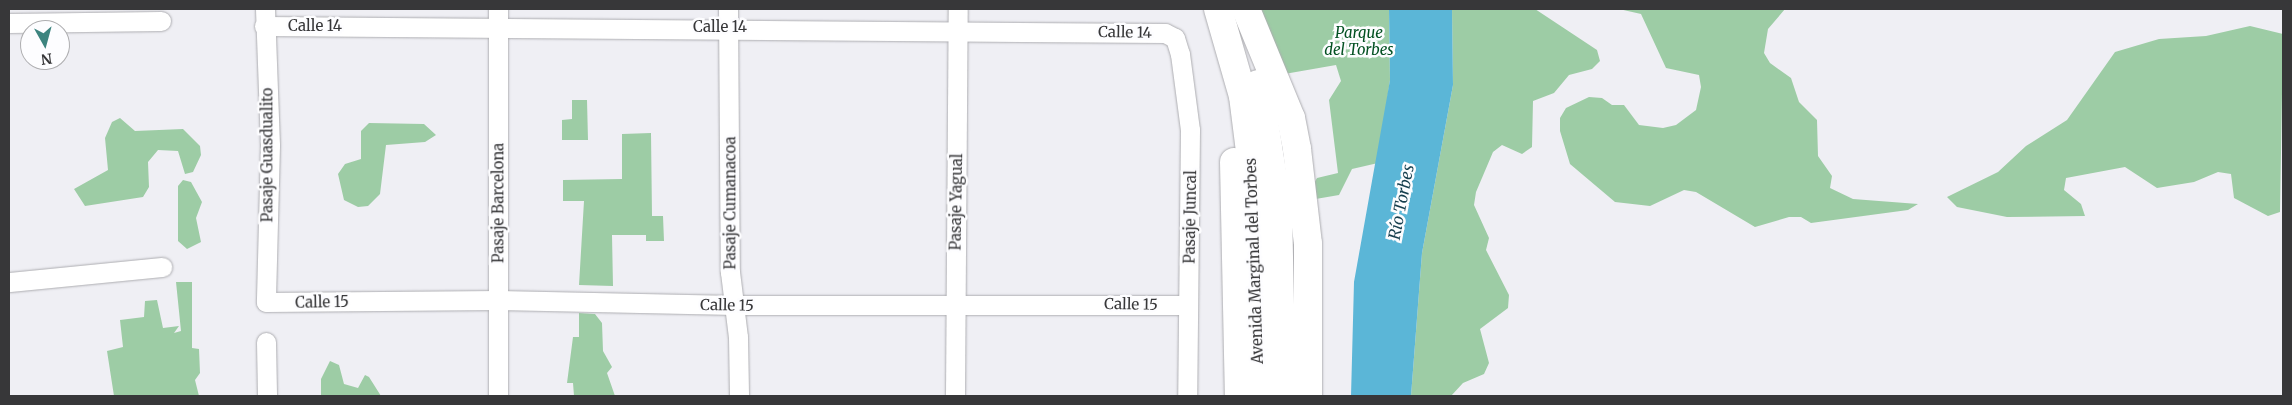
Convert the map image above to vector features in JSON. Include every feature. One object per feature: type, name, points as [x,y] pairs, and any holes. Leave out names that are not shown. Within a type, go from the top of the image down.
[{"type":"highway","name":"Avenida Marginal del Torbes","points":[[1218,9],[1243,96],[1267,209],[1259,396]]},
{"type":"highway","name":"Avenida Marginal del Torbes","points":[[1246,9],[1267,209],[1282,396]]},
{"type":"highway","points":[[1246,9],[1291,118],[1297,149],[1308,244],[1308,396]]},
{"type":"highway","points":[[1239,396],[1233,141],[1243,96]]},
{"type":"street","name":"Pasaje Yagual","points":[[955,396],[954,302],[958,9]]},
{"type":"street","name":"Calle 14","points":[[264,17],[728,18],[959,29],[1165,33],[1175,38]]},
{"type":"street","name":"Pasaje Guasdualito","points":[[264,17],[270,145],[266,302]]},
{"type":"street","name":"Pasaje Barcelona","points":[[498,17],[498,396]]},
{"type":"street","name":"Pasaje Cumanacoa","points":[[728,18],[730,272],[735,306],[739,396]]},
{"type":"street","points":[[9,23],[161,21]]},
{"type":"street","name":"Pasaje Juncal","points":[[1175,38],[1186,81],[1190,130],[1187,396]]},
{"type":"street","points":[[9,282],[162,267]]},
{"type":"street","name":"Calle 15","points":[[266,302],[498,300],[735,306],[954,302],[1188,305]]},
{"type":"street","points":[[266,342],[267,396]]},
{"type":"green space","name":"Parque del Torbes","points":[[1246,9],[1389,9],[1390,80],[1378,163],[1352,169],[1339,195],[1304,201],[1317,178],[1338,173],[1329,100],[1341,81],[1336,65],[1273,76]]},
{"type":"green space","points":[[1452,9],[1535,9],[1597,50],[1600,61],[1592,69],[1569,75],[1554,93],[1533,101],[1532,147],[1522,154],[1502,145],[1493,152],[1476,192],[1474,205],[1489,238],[1486,250],[1509,295],[1508,308],[1480,329],[1489,363],[1484,374],[1463,383],[1451,396],[1411,396],[1422,253],[1453,85]]},
{"type":"green space","points":[[1619,9],[1785,9],[1768,29],[1764,53],[1770,63],[1791,78],[1799,102],[1817,120],[1818,156],[1832,176],[1830,188],[1853,199],[1918,204],[1908,210],[1811,223],[1801,217],[1789,217],[1755,227],[1696,192],[1684,190],[1650,206],[1615,202],[1570,164],[1560,131],[1560,118],[1566,108],[1589,97],[1602,98],[1612,105],[1624,105],[1639,125],[1663,128],[1676,125],[1696,110],[1701,87],[1699,75],[1666,68],[1641,14]]},
{"type":"green space","points":[[2250,26],[2283,34],[2280,212],[2268,216],[2234,198],[2231,174],[2218,172],[2194,182],[2157,188],[2125,167],[2066,178],[2064,190],[2081,204],[2085,216],[2007,217],[1957,207],[1947,197],[1998,172],[2026,146],[2067,120],[2115,52],[2159,39],[2206,36]]},
{"type":"green space","points":[[572,100],[587,100],[588,140],[562,140],[562,120],[572,119]]},
{"type":"green space","points":[[120,118],[135,131],[183,129],[200,146],[201,155],[193,172],[185,174],[178,151],[158,150],[148,162],[149,187],[143,197],[85,206],[74,189],[108,170],[105,138],[112,122]]},
{"type":"green space","points":[[369,123],[424,124],[436,135],[425,142],[386,145],[380,194],[368,206],[358,207],[344,200],[338,174],[345,164],[361,159],[361,131]]},
{"type":"green space","points":[[651,133],[652,216],[663,216],[664,241],[646,241],[646,235],[612,235],[613,286],[579,285],[584,201],[563,201],[563,180],[622,179],[622,134]]},
{"type":"green space","points":[[183,180],[191,182],[202,202],[196,218],[201,242],[187,249],[178,241],[178,186]]},
{"type":"green space","points":[[176,282],[192,282],[192,348],[199,349],[200,373],[195,380],[199,396],[114,396],[107,351],[123,347],[120,320],[144,317],[145,301],[157,300],[163,328],[179,326],[174,333],[181,331]]},
{"type":"green space","points":[[579,313],[595,314],[602,323],[603,351],[612,367],[607,373],[615,396],[574,396],[573,383],[567,383],[573,337],[579,337]]},
{"type":"green space","points":[[330,361],[339,365],[344,384],[358,388],[365,375],[369,377],[381,396],[321,396],[321,379]]},
{"type":"water","name":"Río Torbes","points":[[1389,9],[1452,9],[1453,85],[1422,253],[1411,396],[1351,396],[1354,282],[1390,80]]}]
